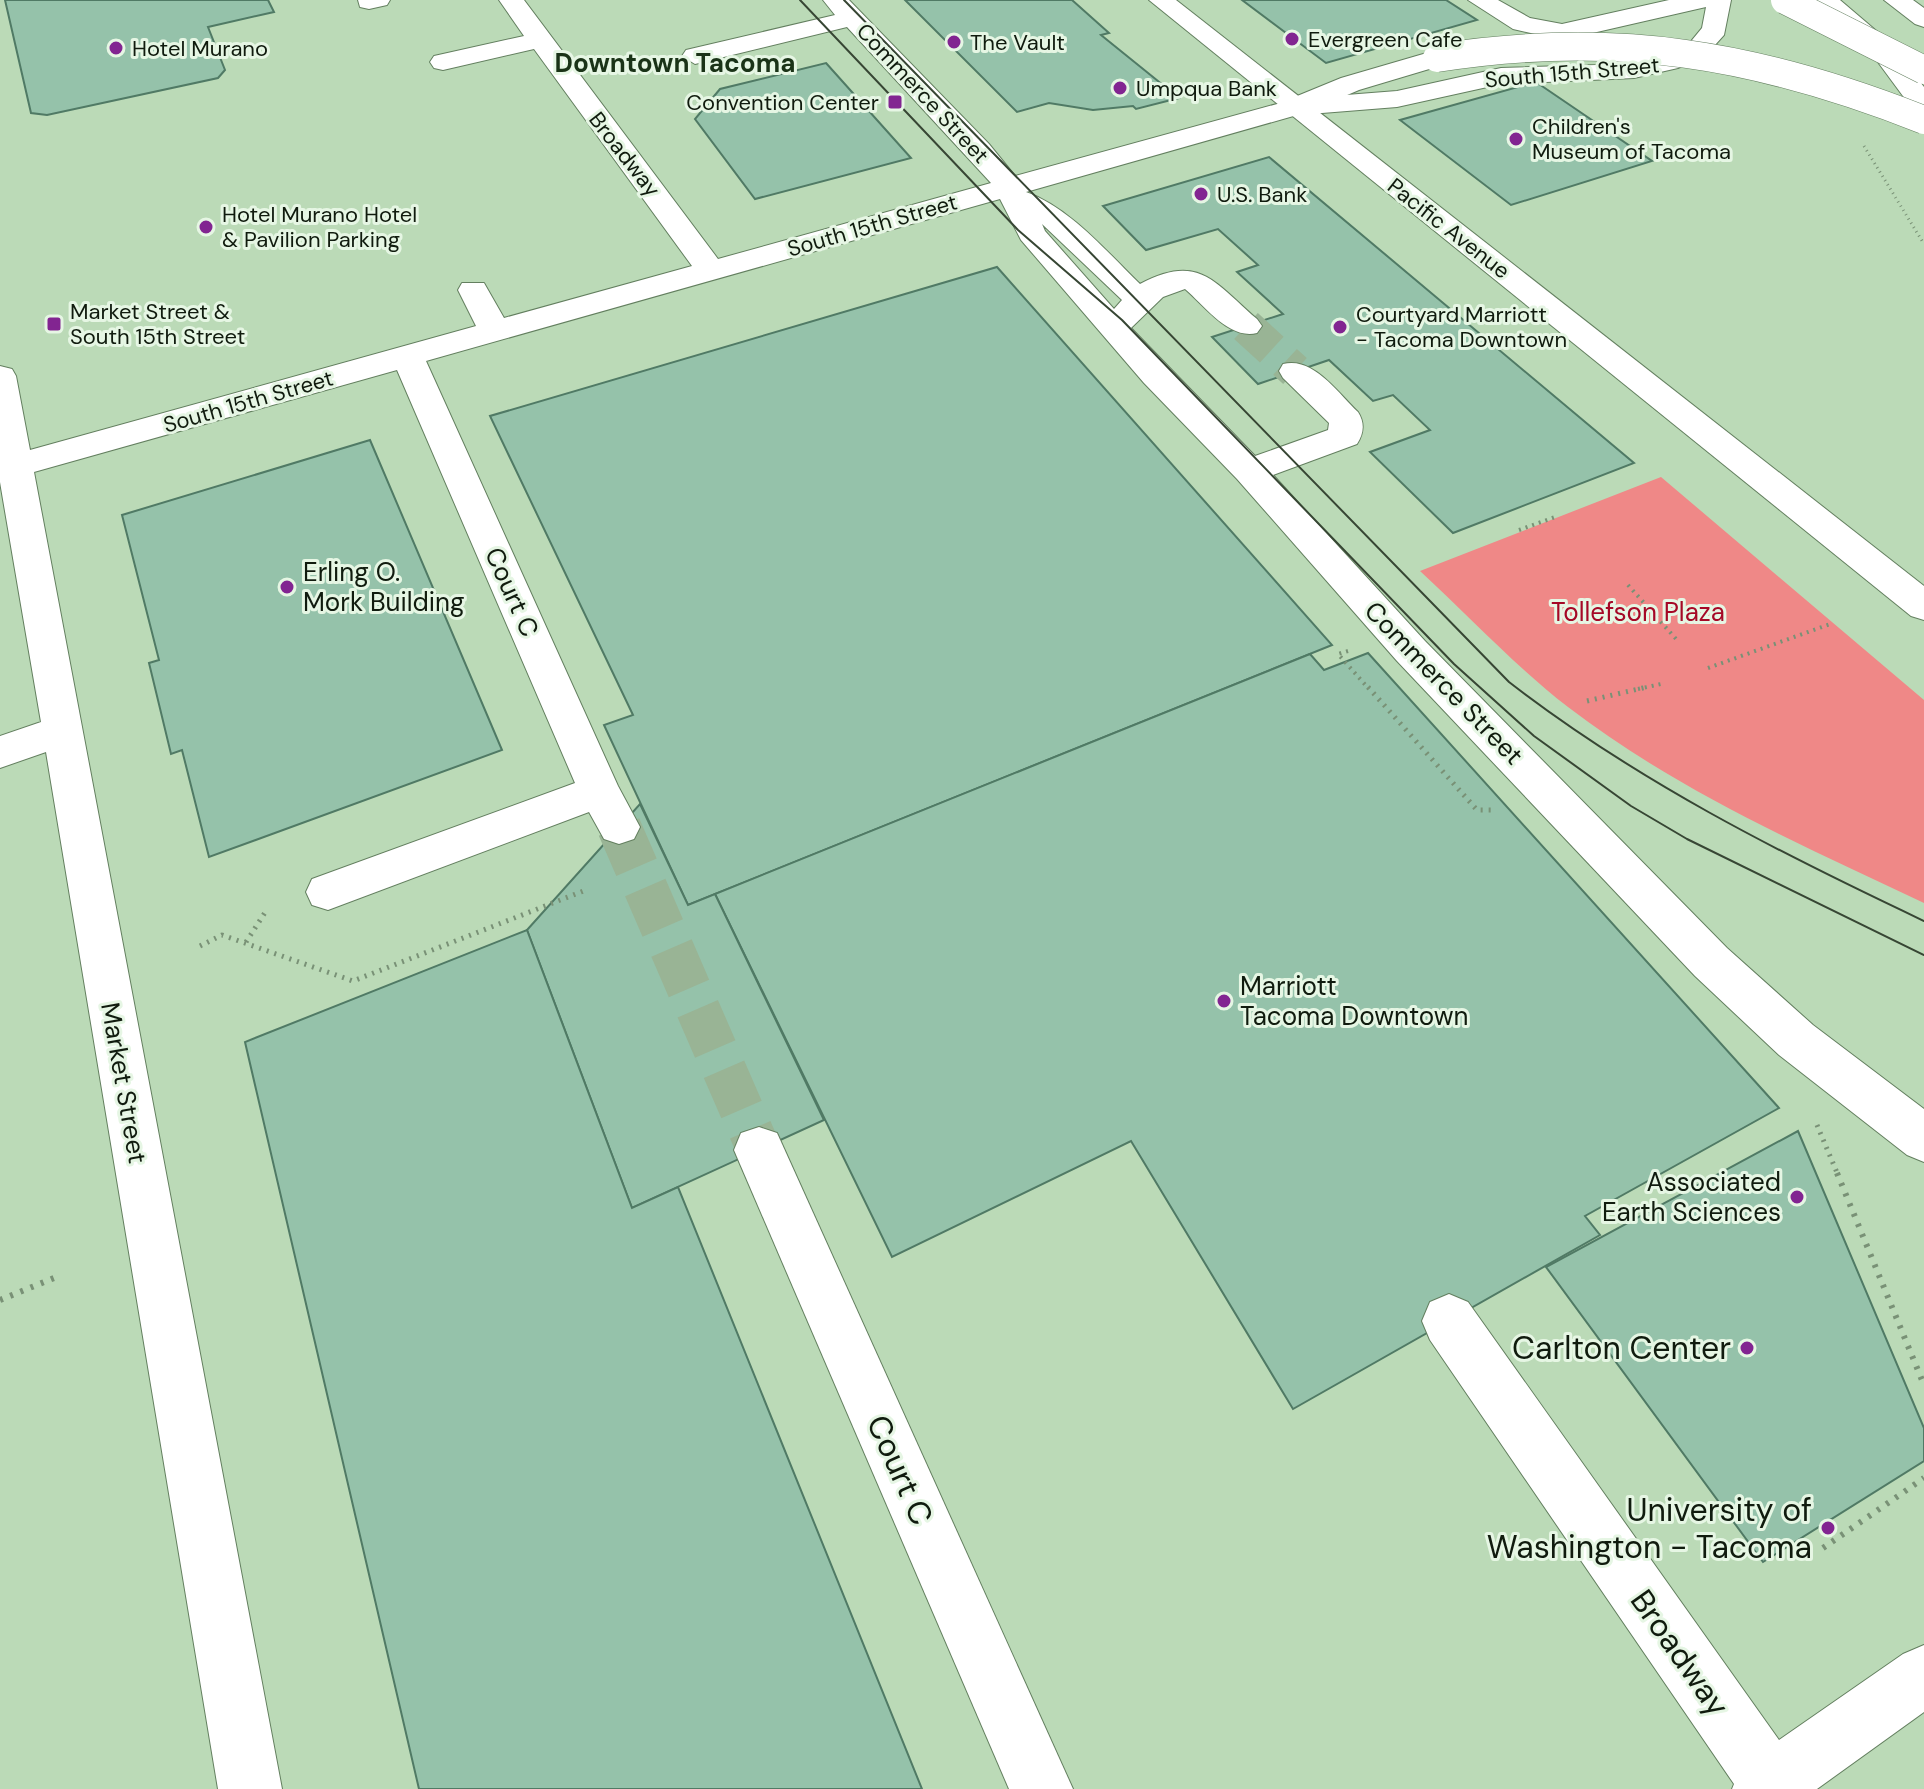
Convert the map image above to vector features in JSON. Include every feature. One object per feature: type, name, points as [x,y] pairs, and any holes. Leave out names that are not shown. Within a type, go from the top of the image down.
[{"type":"main road","name":"Broadway","points":[[511,0],[711,271]]},
{"type":"main road","name":"Pacific Avenue","points":[[1161,0],[1924,606]]},
{"type":"main road","points":[[1480,0],[1522,24],[1549,31],[1576,31],[1630,9],[1702,0]]},
{"type":"main road","name":"South 15th Street","points":[[7,468],[1295,107],[1412,97],[1500,76],[1618,71],[1669,63],[1706,43],[1716,27],[1719,0]]},
{"type":"main road","points":[[1785,0],[1924,70]]},
{"type":"main road","points":[[1825,0],[1878,45],[1924,105]]},
{"type":"main road","points":[[1896,0],[1924,19]]},
{"type":"main road","points":[[1907,0],[1924,12]]},
{"type":"main road","points":[[695,56],[844,9]]},
{"type":"main road","name":"Commerce Street","points":[[844,9],[979,150],[1009,187],[1032,234],[1115,329],[1249,471],[1384,622],[1711,962],[1808,1050],[1924,1139]]},
{"type":"main road","points":[[440,57],[535,34]]},
{"type":"main road","points":[[1295,107],[1411,64],[1489,50],[1566,45],[1659,50],[1770,68],[1852,92],[1924,120]]},
{"type":"main road","name":"Commerce Street","points":[[1009,187],[1062,225],[1138,299]]},
{"type":"main road","points":[[1115,329],[1138,299],[1166,283],[1192,279],[1246,326]]},
{"type":"main road","points":[[473,290],[495,331]]},
{"type":"main road","name":"Court C","points":[[328,892],[609,809],[407,356]]},
{"type":"main road","points":[[1249,471],[1345,436],[1346,420],[1295,371]]},
{"type":"main road","name":"Market Street","points":[[0,376],[7,468],[62,731],[250,1789]]},
{"type":"main road","points":[[0,752],[62,731]]},
{"type":"main road","name":"Court C","points":[[759,1150],[1041,1789]]},
{"type":"main road","name":"Broadway","points":[[1449,1321],[1770,1787]]},
{"type":"main road","points":[[1770,1787],[1924,1675]]},
{"type":"path","points":[[1519,530],[1558,516]]},
{"type":"path","points":[[1628,585],[1677,640]]},
{"type":"path","points":[[1708,668],[1833,623]]},
{"type":"path","points":[[1358,647],[1338,654],[1477,810],[1509,810]]},
{"type":"path","points":[[1587,701],[1661,684]]},
{"type":"path","points":[[200,946],[222,935],[353,981],[586,890]]},
{"type":"path","points":[[246,942],[266,911]]},
{"type":"path","points":[[1815,1121],[1924,1385]]},
{"type":"path","points":[[0,1300],[54,1278]]},
{"type":"path","points":[[1823,1548],[1924,1478]]},
{"type":"green space","name":"Tollefson Plaza","points":[[1661,477],[1924,700],[1924,903],[1740,814],[1609,737],[1529,675],[1420,571]]},
{"type":"building","name":"Hotel Murano","points":[[5,0],[268,0],[274,12],[208,27],[225,70],[218,78],[47,115],[31,113]]},
{"type":"building","points":[[905,0],[1072,0],[1109,33],[1101,35],[1179,98],[1136,109],[1133,106],[1093,110],[1049,103],[1017,112]]},
{"type":"building","points":[[1242,0],[1446,0],[1477,20],[1326,63]]},
{"type":"building","points":[[826,63],[911,158],[755,199],[695,119],[720,89]]},
{"type":"building","points":[[1536,82],[1652,161],[1511,205],[1400,120]]},
{"type":"building","points":[[1269,157],[1634,463],[1453,533],[1370,452],[1430,430],[1393,395],[1373,401],[1329,360],[1258,384],[1212,337],[1283,314],[1237,272],[1258,265],[1218,229],[1146,250],[1103,206]]},
{"type":"building","points":[[997,267],[1332,645],[688,905],[604,725],[633,715],[490,416]]},
{"type":"building","name":"Erling O. Mork Building","points":[[370,440],[502,750],[209,857],[182,750],[171,754],[149,663],[159,660],[122,515]]},
{"type":"building","name":"Marriott Tacoma Downtown","points":[[1368,653],[1779,1108],[1585,1216],[1600,1235],[1293,1409],[1131,1141],[892,1257],[715,894],[1310,654],[1324,670]]},
{"type":"building","points":[[640,804],[688,905],[715,894],[824,1120],[632,1208],[527,930]]},
{"type":"building","points":[[527,930],[632,1208],[678,1187],[922,1789],[419,1789],[245,1042]]},
{"type":"building","name":"Carlton Center","points":[[1798,1131],[1924,1428],[1924,1461],[1763,1562],[1546,1267]]},
{"type":"tunnel","points":[[1246,326],[1295,371]]},
{"type":"tunnel","points":[[619,827],[759,1150]]},
{"type":"tram line","points":[[800,0],[1018,230],[1122,320],[1454,664],[1534,736],[1631,806],[1687,839],[1924,955]]},
{"type":"tram line","points":[[844,0],[1509,682],[1607,751],[1710,813],[1924,921]]},
{"type":"place","name":"Evergreen Cafe","points":[[1292,39]]},
{"type":"place","name":"The Vault","points":[[954,42]]},
{"type":"place","name":"Hotel Murano","points":[[116,48]]},
{"type":"place","name":"Umpqua Bank","points":[[1120,88]]},
{"type":"place","name":"Convention Center","points":[[895,102]]},
{"type":"place","name":"Children's Museum of Tacoma","points":[[1516,139]]},
{"type":"place","name":"U.S. Bank","points":[[1201,194]]},
{"type":"place","name":"Hotel Murano Hotel & Pavilion Parking","points":[[206,227]]},
{"type":"place","name":"Market Street & South 15th Street","points":[[54,324]]},
{"type":"place","name":"Courtyard Marriott - Tacoma Downtown","points":[[1340,327]]},
{"type":"place","name":"Erling O. Mork Building","points":[[287,587]]},
{"type":"place","name":"Marriott Tacoma Downtown","points":[[1224,1001]]},
{"type":"place","name":"Associated Earth Sciences","points":[[1797,1197]]},
{"type":"place","name":"Carlton Center","points":[[1747,1348]]},
{"type":"place","name":"University of Washington - Tacoma","points":[[1828,1528]]},
{"type":"district","name":"Downtown Tacoma","points":[[675,63]]}]
